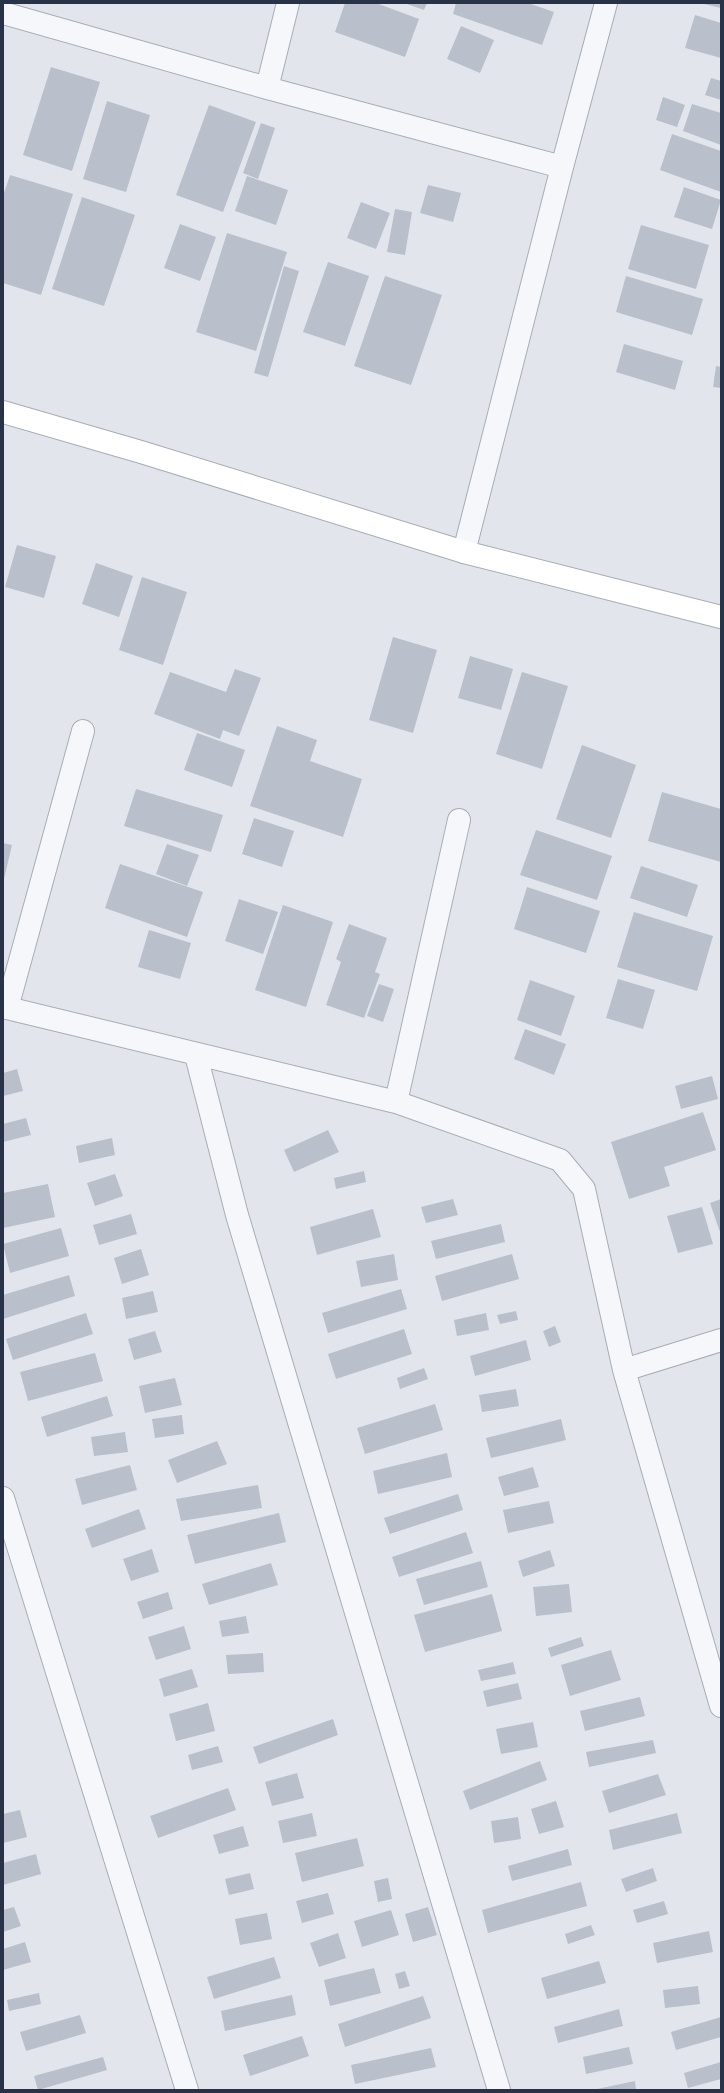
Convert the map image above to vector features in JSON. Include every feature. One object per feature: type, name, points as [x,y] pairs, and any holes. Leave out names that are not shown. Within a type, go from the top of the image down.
[{"type":"street","points":[[267,88],[288,3]]},
{"type":"street","points":[[464,552],[562,167],[606,3]]},
{"type":"street","points":[[3,13],[267,88],[562,167]]},
{"type":"street","points":[[3,412],[141,452],[464,552],[721,617]]},
{"type":"street","points":[[83,731],[5,1007],[196,1055],[396,1102],[560,1160],[584,1189],[624,1370],[715,1664],[721,1706]]},
{"type":"street","points":[[396,1102],[459,820]]},
{"type":"street","points":[[196,1055],[239,1222],[499,2090]]},
{"type":"street","points":[[624,1370],[721,1340]]},
{"type":"street","points":[[3,1498],[187,2090]]},
{"type":"building","points":[[345,3],[376,3],[419,19],[405,57],[335,32]]},
{"type":"building","points":[[404,3],[427,3],[424,10]]},
{"type":"building","points":[[456,3],[528,3],[554,12],[542,45],[453,14]]},
{"type":"building","points":[[721,3],[721,8],[704,4]]},
{"type":"building","points":[[695,15],[721,23],[721,58],[685,48]]},
{"type":"building","points":[[461,26],[494,40],[480,73],[447,59]]},
{"type":"building","points":[[51,67],[100,82],[72,171],[23,155]]},
{"type":"building","points":[[711,78],[721,81],[721,100],[705,95]]},
{"type":"building","points":[[663,97],[685,105],[677,127],[656,120]]},
{"type":"building","points":[[107,101],[150,115],[126,192],[83,179]]},
{"type":"building","points":[[692,104],[721,113],[721,145],[683,131]]},
{"type":"building","points":[[209,105],[256,122],[223,212],[176,195]]},
{"type":"building","points":[[261,123],[275,128],[258,179],[243,173]]},
{"type":"building","points":[[672,134],[721,151],[721,192],[660,170]]},
{"type":"building","points":[[10,175],[73,194],[41,295],[3,283],[3,196]]},
{"type":"building","points":[[247,176],[288,190],[276,225],[235,211]]},
{"type":"building","points":[[428,185],[461,193],[453,222],[420,213]]},
{"type":"building","points":[[684,187],[721,200],[712,229],[674,217]]},
{"type":"building","points":[[82,197],[135,215],[104,306],[52,289]]},
{"type":"building","points":[[361,202],[390,213],[376,249],[347,238]]},
{"type":"building","points":[[395,209],[412,212],[405,255],[387,252]]},
{"type":"building","points":[[180,224],[216,237],[200,281],[164,268]]},
{"type":"building","points":[[641,225],[709,245],[696,289],[628,269]]},
{"type":"building","points":[[227,233],[287,252],[256,351],[196,332]]},
{"type":"building","points":[[328,262],[369,276],[345,346],[303,332]]},
{"type":"building","points":[[284,266],[299,271],[268,377],[254,373]]},
{"type":"building","points":[[385,276],[442,295],[411,385],[354,366]]},
{"type":"building","points":[[626,276],[703,299],[692,335],[616,312]]},
{"type":"building","points":[[624,344],[683,361],[675,390],[616,372]]},
{"type":"building","points":[[716,366],[721,367],[721,388],[713,387]]},
{"type":"building","points":[[17,545],[56,556],[44,598],[5,587]]},
{"type":"building","points":[[96,563],[133,576],[119,617],[82,604]]},
{"type":"building","points":[[142,577],[187,592],[163,665],[119,650]]},
{"type":"building","points":[[393,637],[437,650],[413,733],[369,720]]},
{"type":"building","points":[[470,656],[513,669],[501,710],[458,698]]},
{"type":"building","points":[[235,669],[261,678],[239,736],[223,730],[220,739],[154,714],[170,672],[226,692]]},
{"type":"building","points":[[522,672],[568,686],[542,769],[496,754]]},
{"type":"building","points":[[277,726],[317,740],[310,761],[362,779],[343,837],[250,806]]},
{"type":"building","points":[[197,733],[245,750],[232,787],[184,770]]},
{"type":"building","points":[[582,745],[636,765],[611,838],[556,819]]},
{"type":"building","points":[[136,789],[223,815],[211,852],[124,826]]},
{"type":"building","points":[[662,792],[721,809],[721,862],[648,841]]},
{"type":"building","points":[[254,818],[294,831],[282,867],[242,854]]},
{"type":"building","points":[[536,830],[612,856],[597,900],[520,875]]},
{"type":"building","points":[[3,843],[12,845],[4,879],[3,879]]},
{"type":"building","points":[[167,844],[199,855],[187,886],[156,874]]},
{"type":"building","points":[[120,864],[203,892],[187,937],[105,908]]},
{"type":"building","points":[[641,866],[698,885],[687,917],[630,898]]},
{"type":"building","points":[[527,887],[600,911],[586,953],[514,929]]},
{"type":"building","points":[[239,899],[278,912],[263,954],[225,941]]},
{"type":"building","points":[[283,905],[333,922],[306,1007],[255,990]]},
{"type":"building","points":[[634,912],[713,936],[697,991],[617,967]]},
{"type":"building","points":[[349,924],[387,938],[375,972],[380,974],[364,1018],[326,1005],[341,962],[336,959]]},
{"type":"building","points":[[149,930],[191,943],[180,979],[138,967]]},
{"type":"building","points":[[618,979],[655,990],[643,1029],[606,1018]]},
{"type":"building","points":[[530,980],[575,996],[561,1036],[517,1020]]},
{"type":"building","points":[[379,984],[394,989],[383,1022],[367,1016]]},
{"type":"building","points":[[525,1029],[566,1044],[554,1075],[514,1059]]},
{"type":"building","points":[[17,1069],[23,1091],[3,1096],[3,1073]]},
{"type":"building","points":[[712,1076],[718,1099],[681,1109],[675,1086]]},
{"type":"building","points":[[703,1112],[716,1150],[664,1167],[670,1186],[629,1199],[611,1142]]},
{"type":"building","points":[[26,1118],[31,1135],[3,1142],[3,1124]]},
{"type":"building","points":[[328,1130],[339,1152],[294,1172],[284,1150]]},
{"type":"building","points":[[112,1138],[115,1155],[79,1163],[76,1146]]},
{"type":"building","points":[[364,1171],[366,1182],[336,1189],[334,1178]]},
{"type":"building","points":[[115,1174],[123,1196],[95,1206],[87,1183]]},
{"type":"building","points":[[48,1184],[55,1217],[3,1228],[3,1193]]},
{"type":"building","points":[[453,1199],[458,1215],[426,1223],[421,1207]]},
{"type":"building","points":[[721,1199],[721,1235],[710,1203]]},
{"type":"building","points":[[702,1207],[713,1244],[678,1253],[667,1216]]},
{"type":"building","points":[[373,1209],[381,1237],[317,1255],[310,1227]]},
{"type":"building","points":[[131,1214],[137,1234],[99,1245],[93,1225]]},
{"type":"building","points":[[501,1224],[505,1242],[436,1259],[431,1241]]},
{"type":"building","points":[[61,1228],[69,1256],[10,1273],[3,1244]]},
{"type":"building","points":[[141,1249],[149,1275],[122,1284],[114,1258]]},
{"type":"building","points":[[394,1254],[398,1280],[361,1287],[356,1261]]},
{"type":"building","points":[[512,1254],[519,1279],[442,1301],[435,1276]]},
{"type":"building","points":[[69,1275],[75,1296],[3,1319],[3,1295]]},
{"type":"building","points":[[401,1289],[407,1309],[328,1333],[322,1313]]},
{"type":"building","points":[[153,1291],[158,1312],[126,1319],[122,1298]]},
{"type":"building","points":[[516,1311],[518,1320],[500,1324],[497,1315]]},
{"type":"building","points":[[86,1313],[93,1334],[13,1360],[6,1339]]},
{"type":"building","points":[[486,1313],[489,1330],[457,1336],[454,1320]]},
{"type":"building","points":[[555,1326],[561,1342],[549,1347],[543,1331]]},
{"type":"building","points":[[404,1329],[412,1354],[336,1379],[328,1354]]},
{"type":"building","points":[[155,1331],[162,1352],[134,1360],[128,1339]]},
{"type":"building","points":[[526,1340],[531,1360],[475,1376],[470,1356]]},
{"type":"building","points":[[95,1353],[103,1381],[28,1401],[20,1372]]},
{"type":"building","points":[[424,1368],[428,1379],[400,1389],[397,1378]]},
{"type":"building","points":[[175,1378],[182,1405],[145,1413],[139,1386]]},
{"type":"building","points":[[516,1389],[519,1406],[482,1412],[479,1395]]},
{"type":"building","points":[[107,1396],[113,1416],[47,1437],[41,1417]]},
{"type":"building","points":[[435,1404],[443,1430],[365,1454],[357,1428]]},
{"type":"building","points":[[182,1415],[184,1434],[155,1438],[152,1419]]},
{"type":"building","points":[[561,1419],[566,1440],[491,1458],[486,1438]]},
{"type":"building","points":[[125,1432],[128,1452],[94,1456],[91,1437]]},
{"type":"building","points":[[217,1441],[227,1464],[177,1483],[168,1460]]},
{"type":"building","points":[[447,1453],[452,1477],[378,1494],[373,1471]]},
{"type":"building","points":[[130,1465],[137,1490],[82,1505],[75,1479]]},
{"type":"building","points":[[533,1467],[539,1487],[504,1496],[498,1477]]},
{"type":"building","points":[[258,1485],[262,1508],[181,1521],[176,1499]]},
{"type":"building","points":[[458,1494],[463,1510],[390,1534],[384,1518]]},
{"type":"building","points":[[549,1501],[554,1523],[508,1533],[503,1510]]},
{"type":"building","points":[[139,1509],[146,1529],[92,1548],[85,1529]]},
{"type":"building","points":[[279,1513],[286,1542],[195,1564],[187,1535]]},
{"type":"building","points":[[466,1532],[473,1553],[399,1577],[392,1557]]},
{"type":"building","points":[[152,1549],[159,1572],[131,1581],[123,1559]]},
{"type":"building","points":[[550,1550],[555,1566],[523,1577],[518,1561]]},
{"type":"building","points":[[481,1561],[488,1587],[424,1605],[416,1579]]},
{"type":"building","points":[[271,1563],[278,1585],[209,1605],[202,1584]]},
{"type":"building","points":[[569,1584],[572,1612],[536,1616],[533,1587]]},
{"type":"building","points":[[168,1592],[173,1609],[143,1619],[137,1602]]},
{"type":"building","points":[[492,1594],[502,1631],[425,1652],[414,1615]]},
{"type":"building","points":[[246,1616],[249,1633],[222,1637],[219,1621]]},
{"type":"building","points":[[184,1626],[191,1649],[156,1660],[148,1637]]},
{"type":"building","points":[[581,1637],[584,1646],[551,1657],[548,1648]]},
{"type":"building","points":[[611,1650],[621,1680],[570,1696],[561,1665]]},
{"type":"building","points":[[263,1653],[264,1672],[228,1674],[226,1655]]},
{"type":"building","points":[[513,1662],[516,1674],[481,1681],[478,1670]]},
{"type":"building","points":[[192,1669],[198,1687],[164,1697],[159,1679]]},
{"type":"building","points":[[518,1683],[522,1699],[487,1707],[483,1691]]},
{"type":"building","points":[[640,1697],[645,1716],[585,1731],[580,1711]]},
{"type":"building","points":[[208,1703],[215,1731],[176,1741],[169,1714]]},
{"type":"building","points":[[333,1719],[338,1735],[259,1764],[253,1747]]},
{"type":"building","points":[[533,1722],[538,1747],[501,1754],[496,1729]]},
{"type":"building","points":[[653,1740],[656,1753],[589,1767],[586,1752]]},
{"type":"building","points":[[218,1746],[223,1762],[192,1770],[188,1755]]},
{"type":"building","points":[[540,1761],[547,1780],[470,1810],[463,1791]]},
{"type":"building","points":[[297,1773],[304,1798],[272,1806],[265,1782]]},
{"type":"building","points":[[658,1774],[666,1795],[609,1813],[602,1791]]},
{"type":"building","points":[[228,1788],[236,1810],[158,1838],[150,1816]]},
{"type":"building","points":[[556,1801],[564,1827],[539,1834],[531,1809]]},
{"type":"building","points":[[20,1810],[27,1837],[3,1843],[3,1814]]},
{"type":"building","points":[[312,1813],[317,1836],[283,1843],[278,1821]]},
{"type":"building","points":[[677,1813],[682,1833],[613,1850],[609,1830]]},
{"type":"building","points":[[518,1817],[521,1839],[494,1843],[491,1821]]},
{"type":"building","points":[[243,1826],[249,1846],[219,1854],[213,1835]]},
{"type":"building","points":[[357,1838],[364,1866],[302,1882],[295,1853]]},
{"type":"building","points":[[568,1849],[572,1865],[512,1881],[508,1866]]},
{"type":"building","points":[[36,1854],[41,1874],[3,1885],[3,1863]]},
{"type":"building","points":[[653,1868],[657,1881],[626,1892],[621,1879]]},
{"type":"building","points":[[250,1873],[254,1889],[229,1895],[225,1879]]},
{"type":"building","points":[[388,1878],[392,1899],[378,1902],[374,1881]]},
{"type":"building","points":[[581,1882],[587,1906],[488,1933],[482,1910]]},
{"type":"building","points":[[328,1893],[334,1914],[302,1923],[296,1901]]},
{"type":"building","points":[[664,1901],[668,1914],[637,1923],[633,1910]]},
{"type":"building","points":[[14,1907],[21,1926],[3,1932],[3,1910]]},
{"type":"building","points":[[428,1907],[437,1935],[413,1942],[405,1914]]},
{"type":"building","points":[[391,1910],[399,1935],[362,1947],[354,1921]]},
{"type":"building","points":[[267,1913],[272,1939],[240,1945],[235,1919]]},
{"type":"building","points":[[591,1925],[595,1935],[568,1944],[565,1934]]},
{"type":"building","points":[[709,1931],[713,1952],[657,1963],[653,1943]]},
{"type":"building","points":[[338,1933],[346,1958],[319,1967],[310,1943]]},
{"type":"building","points":[[25,1942],[31,1962],[3,1970],[3,1949]]},
{"type":"building","points":[[274,1957],[281,1978],[214,1999],[207,1977]]},
{"type":"building","points":[[599,1961],[606,1983],[547,1999],[541,1978]]},
{"type":"building","points":[[374,1968],[381,1993],[330,2006],[324,1980]]},
{"type":"building","points":[[405,1971],[410,1986],[399,1989],[395,1974]]},
{"type":"building","points":[[698,1986],[700,2004],[665,2008],[663,1990]]},
{"type":"building","points":[[39,1993],[41,2004],[9,2011],[7,2000]]},
{"type":"building","points":[[292,1995],[296,2015],[225,2031],[221,2011]]},
{"type":"building","points":[[423,1996],[431,2018],[345,2047],[338,2024]]},
{"type":"building","points":[[619,2009],[623,2026],[558,2043],[554,2027]]},
{"type":"building","points":[[80,2015],[86,2033],[26,2051],[20,2032]]},
{"type":"building","points":[[721,2017],[721,2037],[676,2050],[671,2032]]},
{"type":"building","points":[[302,2036],[309,2056],[250,2076],[243,2055]]},
{"type":"building","points":[[629,2047],[633,2064],[586,2074],[583,2057]]},
{"type":"building","points":[[431,2048],[436,2067],[355,2084],[351,2065]]},
{"type":"building","points":[[103,2057],[107,2070],[38,2090],[34,2076]]},
{"type":"building","points":[[721,2062],[721,2079],[688,2088],[684,2073]]},
{"type":"building","points":[[635,2081],[636,2090],[597,2090],[597,2089]]}]
